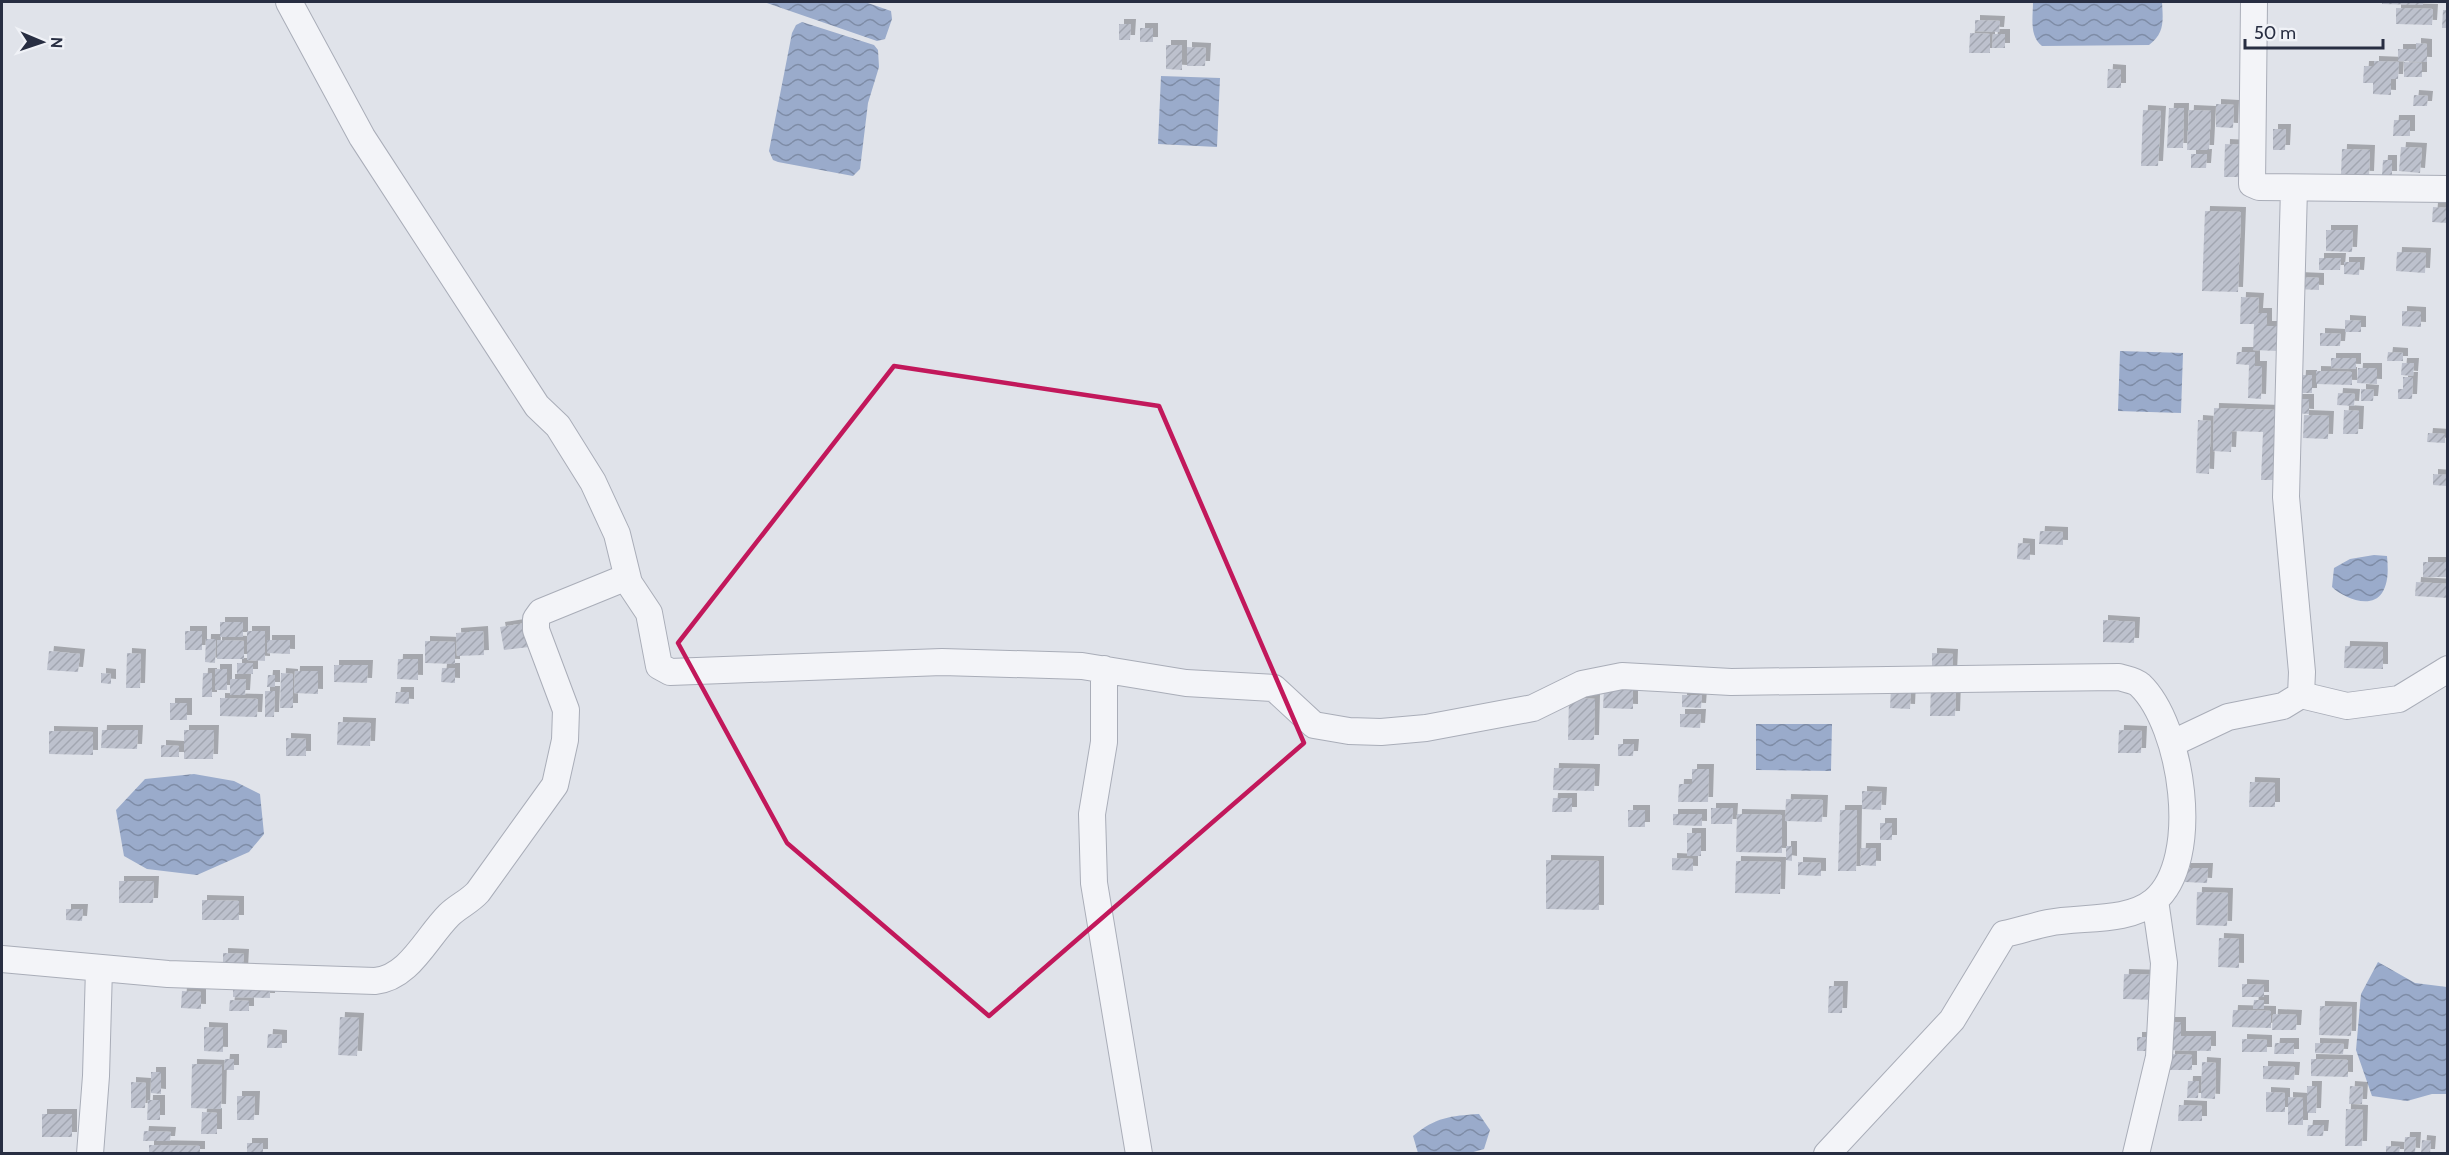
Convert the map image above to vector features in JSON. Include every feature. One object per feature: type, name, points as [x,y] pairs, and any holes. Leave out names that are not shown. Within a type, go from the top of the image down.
[{"type":"street","points":[[288,2],[362,136],[537,406],[558,426],[593,482],[617,534],[627,577],[649,614],[659,666],[670,672],[942,662],[1011,663],[1104,669],[1186,683],[1274,688],[1314,725],[1349,731],[1381,732],[1426,728],[1533,708],[1582,684],[1622,676],[1731,682],[2119,677],[2138,683],[2150,697],[2173,743],[2180,782],[2182,832],[2177,865],[2169,882],[2155,900],[2135,912],[2049,923],[2004,934],[1952,1020],[1827,1154]]},
{"type":"street","points":[[2254,2],[2250,175],[2252,184],[2259,187],[2294,188],[2448,189]]},
{"type":"street","points":[[2294,188],[2286,497],[2302,672],[2301,695]]},
{"type":"street","points":[[2,959],[168,974],[375,981],[398,974],[451,913],[467,904],[478,892],[555,785],[565,740],[566,710],[536,630],[537,619],[541,612],[627,577]]},
{"type":"street","points":[[1104,669],[1104,742],[1092,814],[1094,883],[1139,1154]]},
{"type":"street","points":[[2173,743],[2228,717],[2283,706],[2301,695],[2326,703],[2347,705],[2399,699],[2448,669]]},
{"type":"street","points":[[2136,1154],[2159,1057],[2164,963],[2155,900]]},
{"type":"street","points":[[90,1154],[96,1076],[99,968]]},
{"type":"highlighted area","points":[[894,366],[1159,406],[1304,743],[989,1016],[787,843],[678,643]]},
{"type":"water","points":[[764,2],[865,2],[891,11],[892,19],[885,39],[877,41]]},
{"type":"water","points":[[2033,2],[2162,2],[2162,26],[2158,36],[2149,45],[2042,46],[2033,32]]},
{"type":"water","points":[[802,22],[874,45],[878,50],[879,67],[868,103],[860,169],[853,176],[778,162],[773,160],[769,151],[792,33],[796,25]]},
{"type":"water","points":[[1161,76],[1220,78],[1217,147],[1158,144]]},
{"type":"water","points":[[2120,351],[2183,353],[2181,413],[2118,411]]},
{"type":"water","points":[[2374,555],[2387,556],[2386,584],[2377,598],[2371,601],[2357,600],[2342,595],[2332,587],[2334,568],[2350,559]]},
{"type":"water","points":[[1756,724],[1832,724],[1831,771],[1756,770]]},
{"type":"water","points":[[194,774],[234,781],[260,794],[264,834],[249,852],[197,875],[147,869],[124,856],[116,810],[145,779]]},
{"type":"water","points":[[2378,962],[2415,983],[2447,987],[2447,1094],[2432,1094],[2407,1101],[2372,1096],[2356,1050],[2361,994]]},
{"type":"water","points":[[1479,1114],[1490,1130],[1484,1149],[1470,1153],[1418,1153],[1413,1136],[1421,1130],[1436,1121]]},
{"type":"building","points":[[2382,2],[2423,2],[2423,5],[2382,4]]},
{"type":"building","points":[[2396,8],[2433,9],[2432,25],[2396,24]]},
{"type":"building","points":[[2443,10],[2448,10],[2448,28],[2442,28]]},
{"type":"building","points":[[1975,20],[2000,21],[1999,32],[1975,31]]},
{"type":"building","points":[[1119,24],[1131,24],[1130,40],[1119,40]]},
{"type":"building","points":[[1140,28],[1153,28],[1153,42],[1140,42]]},
{"type":"building","points":[[1970,33],[1990,34],[1990,53],[1969,53]]},
{"type":"building","points":[[1993,34],[2005,34],[2005,48],[1992,48]]},
{"type":"building","points":[[2416,43],[2427,44],[2427,62],[2398,61],[2398,49],[2416,49]]},
{"type":"building","points":[[1166,45],[1182,45],[1182,70],[1166,69]]},
{"type":"building","points":[[1187,47],[1206,48],[1205,66],[1187,66]]},
{"type":"building","points":[[2374,61],[2399,62],[2398,79],[2391,79],[2391,95],[2373,94],[2373,83],[2363,83],[2364,66],[2374,66]]},
{"type":"building","points":[[2404,62],[2422,63],[2422,77],[2404,77]]},
{"type":"building","points":[[2108,69],[2121,70],[2121,88],[2107,88]]},
{"type":"building","points":[[2414,95],[2428,96],[2427,106],[2413,106]]},
{"type":"building","points":[[2216,104],[2234,105],[2233,128],[2216,127]]},
{"type":"building","points":[[2169,108],[2184,108],[2183,148],[2167,148]]},
{"type":"building","points":[[2143,110],[2161,111],[2158,166],[2141,166]]},
{"type":"building","points":[[2189,110],[2211,111],[2209,150],[2187,150]]},
{"type":"building","points":[[2394,120],[2410,120],[2410,136],[2393,136]]},
{"type":"building","points":[[2273,129],[2286,129],[2285,150],[2273,150]]},
{"type":"building","points":[[2225,144],[2244,145],[2243,177],[2224,177]]},
{"type":"building","points":[[2401,147],[2422,148],[2420,173],[2399,171]]},
{"type":"building","points":[[2342,149],[2370,150],[2369,176],[2341,175]]},
{"type":"building","points":[[2191,154],[2207,154],[2206,168],[2191,168]]},
{"type":"building","points":[[2383,160],[2392,160],[2392,176],[2382,176]]},
{"type":"building","points":[[2433,207],[2447,208],[2447,223],[2432,222]]},
{"type":"building","points":[[2205,211],[2241,212],[2238,292],[2202,291]]},
{"type":"building","points":[[2326,230],[2353,230],[2352,252],[2326,251]]},
{"type":"building","points":[[2397,252],[2426,253],[2425,273],[2396,271]]},
{"type":"building","points":[[2319,258],[2341,258],[2340,270],[2319,270]]},
{"type":"building","points":[[2344,262],[2360,262],[2359,275],[2344,274]]},
{"type":"building","points":[[2295,277],[2319,278],[2319,290],[2295,289]]},
{"type":"building","points":[[2241,297],[2259,298],[2258,313],[2267,313],[2267,326],[2279,326],[2278,351],[2253,350],[2254,324],[2240,324]]},
{"type":"building","points":[[2402,311],[2421,312],[2421,327],[2402,326]]},
{"type":"building","points":[[2345,320],[2361,321],[2361,332],[2345,332]]},
{"type":"building","points":[[2320,333],[2341,334],[2340,346],[2320,346]]},
{"type":"building","points":[[2237,352],[2255,352],[2255,366],[2262,366],[2261,399],[2248,398],[2249,365],[2236,364]]},
{"type":"building","points":[[2388,352],[2403,353],[2403,361],[2387,361]]},
{"type":"building","points":[[2331,358],[2356,358],[2356,369],[2331,368]]},
{"type":"building","points":[[2402,363],[2414,363],[2413,376],[2401,375]]},
{"type":"building","points":[[2358,368],[2377,368],[2377,384],[2357,383]]},
{"type":"building","points":[[2316,371],[2352,372],[2352,385],[2316,384]]},
{"type":"building","points":[[2301,375],[2312,375],[2312,393],[2300,393]]},
{"type":"building","points":[[2403,377],[2413,377],[2412,399],[2398,399],[2398,389],[2403,389]]},
{"type":"building","points":[[2361,389],[2374,390],[2373,401],[2361,401]]},
{"type":"building","points":[[2338,393],[2355,394],[2354,406],[2337,405]]},
{"type":"building","points":[[2294,399],[2309,399],[2309,414],[2294,413]]},
{"type":"building","points":[[2214,408],[2276,410],[2273,480],[2261,480],[2263,432],[2232,431],[2231,452],[2213,451]]},
{"type":"building","points":[[2344,410],[2359,411],[2358,434],[2343,434]]},
{"type":"building","points":[[2304,415],[2329,416],[2328,439],[2303,438]]},
{"type":"building","points":[[2198,420],[2211,421],[2209,474],[2196,473]]},
{"type":"building","points":[[2428,433],[2445,434],[2445,443],[2427,442]]},
{"type":"building","points":[[2433,474],[2447,475],[2447,486],[2433,485]]},
{"type":"building","points":[[2040,531],[2063,532],[2063,545],[2039,544]]},
{"type":"building","points":[[2018,543],[2030,544],[2030,560],[2017,559]]},
{"type":"building","points":[[2423,562],[2448,562],[2448,577],[2423,577]]},
{"type":"building","points":[[2416,582],[2448,584],[2448,598],[2415,596]]},
{"type":"building","points":[[2103,620],[2135,622],[2134,643],[2103,642]]},
{"type":"building","points":[[220,622],[243,622],[243,637],[220,637]]},
{"type":"building","points":[[526,623],[529,647],[504,650],[500,627]]},
{"type":"building","points":[[185,631],[202,631],[202,650],[185,650]]},
{"type":"building","points":[[247,631],[265,631],[265,661],[247,660]]},
{"type":"building","points":[[483,631],[484,655],[457,656],[456,633]]},
{"type":"building","points":[[206,639],[216,639],[215,663],[205,662]]},
{"type":"building","points":[[217,640],[244,641],[244,659],[217,659]]},
{"type":"building","points":[[267,640],[290,640],[290,654],[267,653]]},
{"type":"building","points":[[425,641],[455,642],[455,664],[425,663]]},
{"type":"building","points":[[2345,646],[2383,647],[2383,669],[2344,668]]},
{"type":"building","points":[[49,651],[80,654],[78,672],[47,670]]},
{"type":"building","points":[[127,653],[141,654],[140,688],[126,688]]},
{"type":"building","points":[[1932,653],[1953,654],[1952,676],[1932,675]]},
{"type":"building","points":[[398,659],[418,659],[418,680],[397,679]]},
{"type":"building","points":[[237,663],[253,663],[253,674],[237,674]]},
{"type":"building","points":[[334,665],[368,665],[367,683],[334,682]]},
{"type":"building","points":[[442,668],[455,668],[455,683],[441,682]]},
{"type":"building","points":[[215,669],[227,669],[227,690],[215,690]]},
{"type":"building","points":[[295,671],[318,671],[318,694],[294,693]]},
{"type":"building","points":[[101,673],[111,674],[111,684],[101,683]]},
{"type":"building","points":[[203,673],[212,673],[212,697],[202,697]]},
{"type":"building","points":[[281,673],[293,674],[293,708],[280,708]]},
{"type":"building","points":[[268,675],[275,675],[275,687],[267,687]]},
{"type":"building","points":[[230,679],[246,679],[245,695],[230,695]]},
{"type":"building","points":[[1931,686],[1956,686],[1955,716],[1930,716]]},
{"type":"building","points":[[1891,688],[1911,688],[1910,709],[1890,708]]},
{"type":"building","points":[[1604,689],[1633,690],[1633,709],[1603,708]]},
{"type":"building","points":[[265,691],[275,691],[274,717],[265,717]]},
{"type":"building","points":[[396,692],[409,692],[409,704],[395,703]]},
{"type":"building","points":[[1682,695],[1702,695],[1701,708],[1682,707]]},
{"type":"building","points":[[220,698],[258,699],[257,717],[220,716]]},
{"type":"building","points":[[1569,698],[1595,699],[1594,740],[1568,740]]},
{"type":"building","points":[[170,703],[187,703],[187,720],[170,720]]},
{"type":"building","points":[[1680,714],[1701,714],[1700,728],[1680,727]]},
{"type":"building","points":[[338,722],[371,723],[370,746],[337,745]]},
{"type":"building","points":[[102,730],[138,730],[137,749],[101,748]]},
{"type":"building","points":[[184,730],[214,730],[213,759],[184,759]]},
{"type":"building","points":[[2119,730],[2142,731],[2141,753],[2118,753]]},
{"type":"building","points":[[49,731],[93,732],[93,755],[49,754]]},
{"type":"building","points":[[286,738],[306,739],[306,756],[286,756]]},
{"type":"building","points":[[1618,744],[1634,744],[1633,756],[1618,756]]},
{"type":"building","points":[[161,745],[179,746],[179,757],[161,757]]},
{"type":"building","points":[[1554,768],[1595,769],[1594,791],[1553,790]]},
{"type":"building","points":[[1692,769],[1709,769],[1708,802],[1678,802],[1679,784],[1692,784]]},
{"type":"building","points":[[2250,782],[2275,783],[2275,807],[2249,807]]},
{"type":"building","points":[[1862,791],[1882,792],[1881,810],[1862,809]]},
{"type":"building","points":[[1553,798],[1572,798],[1572,812],[1552,812]]},
{"type":"building","points":[[1786,799],[1823,800],[1822,822],[1785,821]]},
{"type":"building","points":[[1711,808],[1733,808],[1732,824],[1711,824]]},
{"type":"building","points":[[1628,810],[1645,810],[1645,827],[1628,827]]},
{"type":"building","points":[[1840,810],[1857,810],[1856,871],[1838,871]]},
{"type":"building","points":[[1673,814],[1702,814],[1702,826],[1673,825]]},
{"type":"building","points":[[1737,814],[1782,815],[1782,853],[1736,852]]},
{"type":"building","points":[[1880,823],[1892,823],[1892,840],[1880,840]]},
{"type":"building","points":[[1687,833],[1701,833],[1701,856],[1687,856]]},
{"type":"building","points":[[1786,846],[1792,846],[1792,861],[1786,860]]},
{"type":"building","points":[[1861,848],[1876,848],[1876,866],[1860,865]]},
{"type":"building","points":[[1672,858],[1693,859],[1693,871],[1672,870]]},
{"type":"building","points":[[1546,860],[1599,861],[1599,910],[1546,909]]},
{"type":"building","points":[[1736,861],[1781,862],[1780,894],[1735,893]]},
{"type":"building","points":[[1798,862],[1821,863],[1821,876],[1798,875]]},
{"type":"building","points":[[2185,868],[2208,868],[2207,883],[2185,882]]},
{"type":"building","points":[[119,881],[154,881],[153,903],[119,903]]},
{"type":"building","points":[[2197,892],[2228,893],[2227,926],[2196,925]]},
{"type":"building","points":[[202,900],[239,901],[239,920],[202,920]]},
{"type":"building","points":[[66,909],[83,909],[82,921],[66,920]]},
{"type":"building","points":[[2219,938],[2239,939],[2239,968],[2218,967]]},
{"type":"building","points":[[223,953],[244,954],[243,972],[223,971]]},
{"type":"building","points":[[2124,974],[2158,975],[2157,1000],[2123,999]]},
{"type":"building","points":[[233,980],[270,981],[270,998],[233,997]]},
{"type":"building","points":[[2242,984],[2264,985],[2264,997],[2242,997]]},
{"type":"building","points":[[1829,986],[1843,986],[1842,1013],[1828,1013]]},
{"type":"building","points":[[182,991],[201,992],[201,1009],[181,1008]]},
{"type":"building","points":[[230,1000],[249,1001],[249,1011],[229,1011]]},
{"type":"building","points":[[2254,1000],[2264,1000],[2264,1009],[2253,1009]]},
{"type":"building","points":[[2320,1006],[2352,1007],[2351,1036],[2319,1035]]},
{"type":"building","points":[[2233,1010],[2271,1011],[2271,1028],[2232,1027]]},
{"type":"building","points":[[2273,1014],[2297,1015],[2296,1030],[2272,1030]]},
{"type":"building","points":[[340,1017],[359,1018],[357,1056],[338,1055]]},
{"type":"building","points":[[2165,1022],[2181,1022],[2181,1036],[2211,1036],[2211,1051],[2164,1050]]},
{"type":"building","points":[[204,1027],[223,1028],[223,1052],[204,1051]]},
{"type":"building","points":[[268,1034],[282,1035],[282,1048],[267,1048]]},
{"type":"building","points":[[2137,1037],[2147,1037],[2147,1051],[2137,1051]]},
{"type":"building","points":[[2242,1039],[2267,1040],[2267,1052],[2242,1052]]},
{"type":"building","points":[[2275,1043],[2294,1043],[2294,1054],[2274,1054]]},
{"type":"building","points":[[2315,1043],[2344,1044],[2343,1054],[2315,1053]]},
{"type":"building","points":[[2170,1054],[2192,1055],[2192,1070],[2170,1070]]},
{"type":"building","points":[[225,1059],[234,1059],[234,1070],[224,1070]]},
{"type":"building","points":[[2311,1059],[2348,1060],[2348,1077],[2311,1076]]},
{"type":"building","points":[[2202,1062],[2216,1063],[2215,1099],[2201,1098]]},
{"type":"building","points":[[192,1064],[222,1065],[221,1109],[191,1108]]},
{"type":"building","points":[[2263,1066],[2295,1067],[2294,1080],[2263,1079]]},
{"type":"building","points":[[151,1072],[161,1072],[161,1094],[151,1093]]},
{"type":"building","points":[[2188,1081],[2199,1081],[2198,1098],[2187,1098]]},
{"type":"building","points":[[131,1082],[146,1083],[145,1108],[131,1108]]},
{"type":"building","points":[[2307,1086],[2317,1086],[2316,1113],[2307,1113]]},
{"type":"building","points":[[2350,1086],[2363,1087],[2362,1104],[2349,1104]]},
{"type":"building","points":[[2266,1092],[2285,1093],[2285,1112],[2266,1112]]},
{"type":"building","points":[[237,1096],[255,1096],[254,1120],[237,1120]]},
{"type":"building","points":[[2288,1097],[2303,1098],[2303,1125],[2288,1125]]},
{"type":"building","points":[[148,1100],[160,1100],[160,1120],[147,1120]]},
{"type":"building","points":[[2179,1105],[2202,1106],[2202,1121],[2178,1121]]},
{"type":"building","points":[[2346,1109],[2363,1110],[2362,1146],[2345,1146]]},
{"type":"building","points":[[202,1112],[217,1113],[217,1134],[201,1134]]},
{"type":"building","points":[[42,1114],[72,1114],[72,1137],[42,1137]]},
{"type":"building","points":[[2308,1125],[2324,1125],[2323,1136],[2307,1136]]},
{"type":"building","points":[[144,1131],[171,1132],[170,1141],[143,1141]]},
{"type":"building","points":[[2405,1137],[2416,1137],[2415,1153],[2404,1152]]},
{"type":"building","points":[[2422,1140],[2431,1141],[2430,1154],[2421,1154]]},
{"type":"building","points":[[247,1143],[263,1143],[263,1154],[247,1154]]},
{"type":"building","points":[[149,1145],[200,1146],[200,1154],[149,1154]]},
{"type":"building","points":[[2386,1146],[2400,1147],[2399,1154],[2386,1154]]}]
